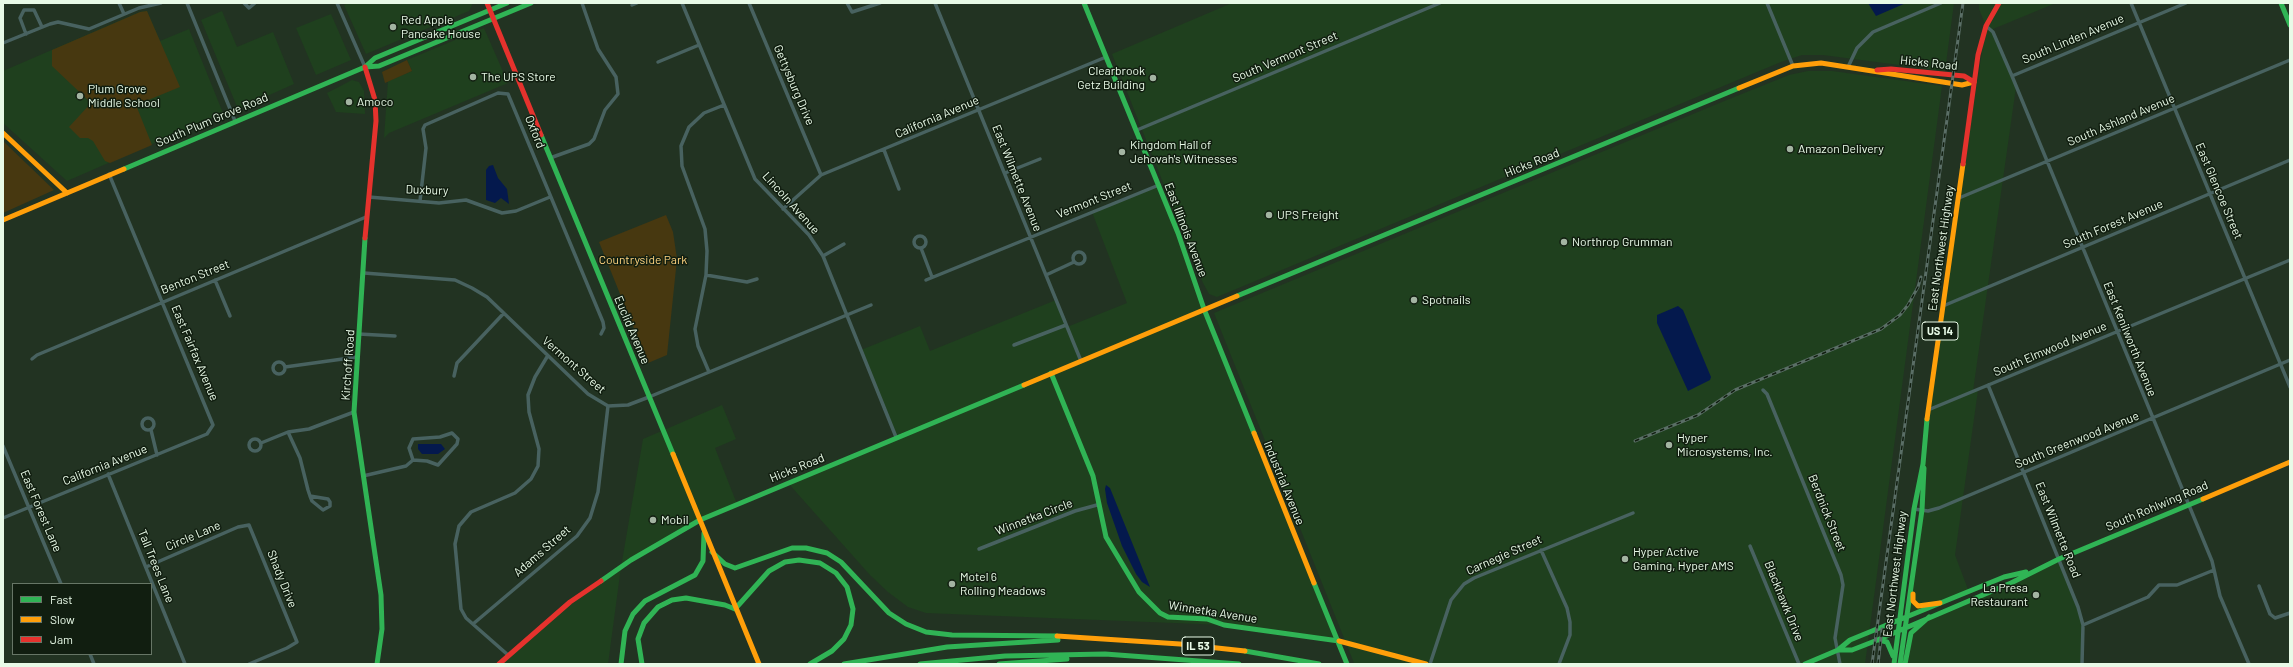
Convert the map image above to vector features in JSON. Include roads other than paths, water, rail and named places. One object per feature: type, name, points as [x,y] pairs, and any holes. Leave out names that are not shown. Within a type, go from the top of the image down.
[{"type":"main road","name":"Euclid Avenue","points":[[486,3],[758,663]]},
{"type":"main road","name":"South Plum Grove Road","points":[[365,67],[375,58],[506,3]]},
{"type":"main road","name":"South Plum Grove Road","points":[[3,220],[365,67],[379,66],[531,3]]},
{"type":"main road","name":"East Illinois Avenue","points":[[1084,3],[1181,239],[1204,309]]},
{"type":"main road","name":"US 14","points":[[1974,82],[1986,26],[1999,3]]},
{"type":"main road","points":[[2281,3],[2290,25]]},
{"type":"main road","name":"Hicks Road","points":[[499,664],[570,602],[598,581],[700,520],[1204,309],[1793,66],[1821,63],[1872,70],[1890,75],[1962,85],[1974,82]]},
{"type":"main road","name":"Kirchoff Road","points":[[365,67],[375,100],[376,121],[366,216],[364,273],[354,412],[381,595],[382,629],[377,664]]},
{"type":"main road","name":"Hicks Road","points":[[1872,70],[1891,69],[1964,76],[1974,82]]},
{"type":"main road","name":"East Northwest Highway","points":[[1894,664],[1914,509],[1923,464],[1928,410],[1959,198],[1974,82]]},
{"type":"main road","points":[[3,133],[67,193]]},
{"type":"main road","name":"Industrial Avenue","points":[[1204,309],[1347,664]]},
{"type":"main road","name":"Winnetka Avenue","points":[[1051,373],[1092,476],[1097,505],[1106,537],[1114,553],[1139,592],[1160,613],[1168,616],[1206,619],[1224,625],[1337,640],[1426,664]]},
{"type":"main road","name":"South Rohlwing Road","points":[[1838,650],[1852,650],[1879,640],[1904,627],[2011,583],[2032,570],[2059,558],[2290,462]]},
{"type":"main road","name":"East Northwest Highway","points":[[1900,664],[1904,627],[1912,586],[1922,510],[1925,478],[1923,464]]},
{"type":"main road","points":[[621,664],[625,631],[633,614],[645,601],[695,575],[703,561],[704,533]]},
{"type":"main road","points":[[712,552],[725,564],[735,568],[792,548],[806,548],[828,554],[841,562],[889,613],[906,624],[926,632],[952,635],[1048,635],[1076,639]]},
{"type":"main road","points":[[642,664],[638,649],[641,630],[648,616],[664,603],[686,598],[726,605],[735,609],[766,574],[785,562],[806,560],[820,563],[831,569],[842,580],[850,594],[853,609],[851,625],[844,639],[836,648],[810,664]]},
{"type":"main road","name":"South Rohlwing Road","points":[[1838,650],[1850,640],[2004,577],[2032,570]]},
{"type":"main road","points":[[1912,586],[1913,601],[1918,606],[1940,604]]},
{"type":"main road","points":[[1905,664],[1911,633],[1918,625],[1929,617]]},
{"type":"main road","name":"IL 53","points":[[844,664],[947,647],[1076,639],[1209,647],[1319,664]]},
{"type":"main road","points":[[1879,640],[1887,642],[1891,647],[1894,664]]},
{"type":"main road","points":[[1805,664],[1838,650]]},
{"type":"main road","points":[[999,664],[1085,658],[1105,654]]},
{"type":"main road","name":"IL 53","points":[[920,664],[1005,656],[1105,654],[1239,664]]},
{"type":"street","points":[[119,3],[124,14]]},
{"type":"street","points":[[3,43],[58,22],[89,28],[124,14],[161,3]]},
{"type":"street","points":[[187,3],[235,121]]},
{"type":"street","points":[[244,3],[249,8],[255,3]]},
{"type":"street","points":[[337,3],[365,67]]},
{"type":"street","points":[[550,158],[589,144],[594,139],[605,110],[618,94],[616,77],[598,49],[582,3]]},
{"type":"street","points":[[632,5],[637,3]]},
{"type":"street","name":"Lincoln Avenue","points":[[682,3],[755,179],[809,235],[823,256],[896,437]]},
{"type":"street","name":"Gettysburg Drive","points":[[749,3],[821,175]]},
{"type":"street","points":[[847,3],[852,12],[880,3]]},
{"type":"street","name":"East Wilmette Avenue","points":[[935,3],[1080,361]]},
{"type":"street","name":"South Vermont Street","points":[[1137,130],[1440,3]]},
{"type":"street","points":[[1767,3],[1793,66]]},
{"type":"street","points":[[1848,66],[1857,48],[1873,32],[1941,3]]},
{"type":"street","name":"East Glencoe Street","points":[[2131,3],[2290,387]]},
{"type":"street","name":"South Linden Avenue","points":[[2012,76],[2186,3]]},
{"type":"street","points":[[26,34],[20,18],[24,10],[34,10],[42,27]]},
{"type":"street","name":"East Kenilworth Avenue","points":[[1986,26],[1993,32],[2012,76],[2188,504],[2214,570],[2220,596],[2249,664]]},
{"type":"street","points":[[658,62],[699,45]]},
{"type":"street","name":"California Avenue","points":[[783,209],[821,175],[1106,57]]},
{"type":"street","name":"South Ashland Avenue","points":[[1959,198],[2290,60]]},
{"type":"street","name":"Oxford","points":[[420,201],[426,148],[423,129],[425,125],[502,92],[511,98],[550,197],[603,322],[604,328],[601,334]]},
{"type":"street","points":[[709,372],[698,346],[695,329],[706,275],[707,251],[705,229],[682,166],[681,146],[689,127],[704,113],[724,105]]},
{"type":"street","points":[[884,150],[899,189]]},
{"type":"street","points":[[1005,173],[1040,159]]},
{"type":"street","name":"South Forest Avenue","points":[[1943,306],[2290,160]]},
{"type":"street","name":"East Fairfax Avenue","points":[[109,174],[212,421],[212,429]]},
{"type":"street","name":"Vermont Street","points":[[926,280],[1159,185]]},
{"type":"street","name":"Duxbury","points":[[369,197],[439,203],[466,200],[502,213],[516,211],[550,197]]},
{"type":"street","name":"Benton Street","points":[[32,359],[37,355],[366,216]]},
{"type":"street","points":[[823,256],[844,244]]},
{"type":"street","points":[[921,248],[932,277]]},
{"type":"street","name":"South Elmwood Avenue","points":[[1928,410],[2290,260]]},
{"type":"street","points":[[1046,275],[1074,262]]},
{"type":"street","name":"Vermont Street","points":[[364,273],[455,280],[487,297],[547,357],[588,394],[608,406],[628,405],[649,397],[871,305]]},
{"type":"street","points":[[706,275],[747,282],[757,279]]},
{"type":"street","points":[[215,280],[230,316]]},
{"type":"street","points":[[454,376],[457,363],[504,313]]},
{"type":"street","points":[[1014,345],[1066,325]]},
{"type":"street","points":[[360,334],[395,336]]},
{"type":"street","points":[[286,367],[357,357]]},
{"type":"street","points":[[508,655],[466,618],[459,598],[455,544],[459,526],[471,512],[515,493],[531,480],[538,466],[539,449],[529,412],[528,395],[535,377],[547,357]]},
{"type":"street","name":"South Greenwood Avenue","points":[[1914,509],[1922,510],[1939,508],[2153,420],[2290,360]]},
{"type":"street","name":"East Wilmette Road","points":[[1988,385],[2059,558],[2082,625],[2084,646],[2082,664]]},
{"type":"street","name":"Berdnick Street","points":[[1763,390],[1768,394],[1841,575],[1843,585],[1835,638],[1840,664]]},
{"type":"street","name":"Adams Street","points":[[473,624],[577,536],[590,518],[598,492],[608,406]]},
{"type":"street","points":[[261,443],[288,432],[309,429],[354,412]]},
{"type":"street","name":"California Avenue","points":[[3,518],[207,434],[212,429]]},
{"type":"street","points":[[151,430],[157,455]]},
{"type":"street","points":[[288,432],[300,458],[310,496],[317,507],[324,510],[330,506],[328,499],[310,496]]},
{"type":"street","points":[[363,476],[402,468],[413,460],[427,461],[438,465],[457,444],[458,439],[452,433],[434,438],[418,437],[413,439],[409,448],[413,460]]},
{"type":"street","name":"East Forest Lane","points":[[3,446],[61,583]]},
{"type":"street","name":"Tall Trees Lane","points":[[108,474],[185,664]]},
{"type":"street","name":"Winnetka Circle","points":[[979,549],[1075,511],[1097,505]]},
{"type":"street","name":"Carnegie Street","points":[[1430,664],[1446,613],[1457,591],[1474,578],[1633,512]]},
{"type":"street","name":"Circle Lane","points":[[146,567],[238,527],[249,524]]},
{"type":"street","name":"Shady Drive","points":[[249,524],[297,642],[250,664]]},
{"type":"street","name":"Blackhawk Drive","points":[[1750,546],[1798,664]]},
{"type":"street","points":[[1541,550],[1567,608],[1570,622],[1570,635],[1559,664]]},
{"type":"street","points":[[2082,625],[2148,597],[2159,585],[2177,585],[2214,570]]},
{"type":"street","points":[[2259,586],[2270,614],[2275,618],[2290,613]]},
{"type":"water","points":[[1868,3],[1906,3],[1876,16]]},
{"type":"water","points":[[493,165],[498,178],[507,189],[509,204],[501,198],[495,203],[486,200],[486,170],[489,166]]},
{"type":"water","points":[[1678,306],[1683,310],[1711,377],[1710,380],[1688,391],[1657,323],[1657,315]]},
{"type":"water","points":[[418,444],[441,444],[445,449],[438,454],[422,454],[418,449]]},
{"type":"water","points":[[1106,485],[1110,488],[1150,587],[1142,582],[1136,574],[1122,546],[1107,503],[1105,489]]},
{"type":"railway","points":[[1872,664],[1963,3]]},
{"type":"railway","points":[[1635,441],[1698,415],[1735,390],[1881,329],[1900,315],[1908,305],[1918,287],[1921,277]]},
{"type":"railway","points":[[1878,664],[1882,629]]},
{"type":"place","name":"Red Apple Pancake House","points":[[393,27]]},
{"type":"place","name":"The UPS Store","points":[[473,77]]},
{"type":"place","name":"Clearbrook Getz Building","points":[[1153,78]]},
{"type":"place","name":"Plum Grove Middle School","points":[[80,96]]},
{"type":"place","name":"Amoco","points":[[349,102]]},
{"type":"place","name":"Amazon Delivery","points":[[1790,149]]},
{"type":"place","name":"Kingdom Hall of Jehovah's Witnesses","points":[[1122,152]]},
{"type":"place","name":"UPS Freight","points":[[1269,215]]},
{"type":"place","name":"Northrop Grumman","points":[[1564,242]]},
{"type":"place","name":"Spotnails","points":[[1414,300]]},
{"type":"place","name":"Hyper Microsystems, Inc.","points":[[1669,445]]},
{"type":"place","name":"Mobil","points":[[653,520]]},
{"type":"place","name":"Hyper Active Gaming, Hyper AMS","points":[[1625,559]]},
{"type":"place","name":"Motel 6 Rolling Meadows","points":[[952,584]]},
{"type":"place","name":"La Presa Restaurant","points":[[2036,595]]},
{"type":"park label","name":"Countryside Park","points":[[643,260]]}]
